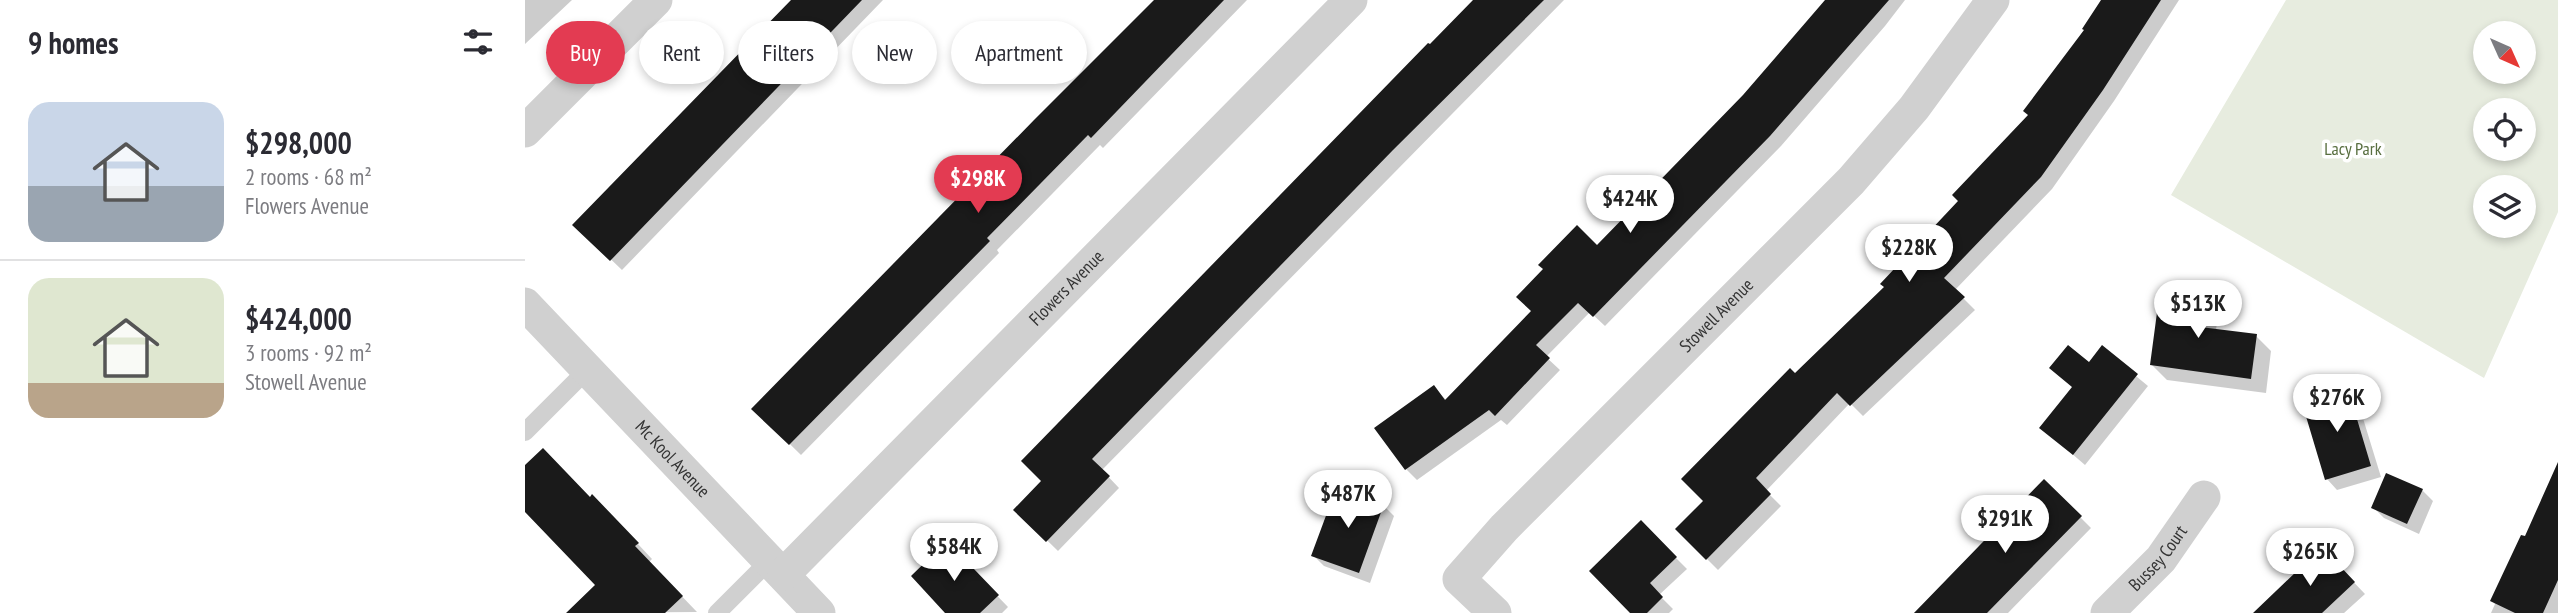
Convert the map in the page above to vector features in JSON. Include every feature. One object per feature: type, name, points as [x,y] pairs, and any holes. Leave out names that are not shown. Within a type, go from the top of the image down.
[{"type":"street","points":[[525,131],[656,0]]},
{"type":"street","name":"Flowers Avenue","points":[[777,567],[1351,0]]},
{"type":"street","name":"Stowell Avenue","points":[[1495,613],[1459,579],[1504,528],[1851,181],[1913,108],[1993,0]]},
{"type":"street","name":"Mc Kool Avenue","points":[[525,304],[819,613]]},
{"type":"street","name":"Bussey Court","points":[[2106,613],[2161,559],[2204,497]]},
{"type":"lane","points":[[525,432],[588,369]]},
{"type":"lane","points":[[717,613],[777,567]]},
{"type":"green space","name":"Lacy Park","points":[[2286,0],[2558,0],[2558,212],[2484,378],[2171,195]]},
{"type":"building","points":[[791,0],[862,0],[838,25],[838,21],[771,21]]},
{"type":"building","points":[[1154,0],[1224,0],[1091,138],[1088,135],[987,238],[990,241],[789,445],[751,409],[1070,84],[1087,84],[1087,67]]},
{"type":"building","points":[[1473,0],[1544,0],[1393,150],[1092,459],[1110,476],[1046,542],[1013,510],[1041,481],[1021,461]]},
{"type":"building","points":[[1825,0],[1889,0],[1770,136],[1593,317],[1578,303],[1536,345],[1550,358],[1495,416],[1489,410],[1405,470],[1374,428],[1434,385],[1445,400],[1531,311],[1516,297],[1543,269],[1538,265],[1577,225],[1597,245],[1743,95]]},
{"type":"building","points":[[2101,0],[2161,0],[2103,90],[2041,177],[1944,278],[1965,297],[1850,406],[1837,393],[1756,478],[1771,494],[1706,560],[1675,529],[1703,501],[1681,479],[1790,368],[1795,373],[1884,287],[1880,284],[1958,201],[1952,195],[2028,115],[2023,111],[2084,30],[2082,29]]},
{"type":"building","points":[[738,54],[738,84],[781,84],[610,261],[572,225],[709,84],[724,84],[724,69]]},
{"type":"building","points":[[2160,290],[2204,295],[2200,327],[2257,334],[2251,379],[2150,365]]},
{"type":"building","points":[[2068,345],[2089,362],[2102,345],[2138,374],[2073,455],[2039,428],[2072,387],[2049,368]]},
{"type":"building","points":[[2348,389],[2371,466],[2325,480],[2302,403]]},
{"type":"building","points":[[543,448],[639,543],[635,546],[683,596],[665,613],[566,613],[595,585],[525,512],[525,465]]},
{"type":"building","points":[[2558,462],[2558,580],[2543,613],[2515,613],[2490,601],[2521,535],[2525,536]]},
{"type":"building","points":[[2386,473],[2423,489],[2407,524],[2371,508]]},
{"type":"building","points":[[2044,479],[2082,516],[1987,613],[1914,613]]},
{"type":"building","points":[[1337,486],[1384,504],[1359,573],[1311,556]]},
{"type":"building","points":[[1641,520],[1677,557],[1650,583],[1663,597],[1647,613],[1630,613],[1589,571]]},
{"type":"building","points":[[947,541],[999,595],[980,613],[945,613],[911,576]]},
{"type":"building","points":[[2322,547],[2355,582],[2322,613],[2253,613]]}]
